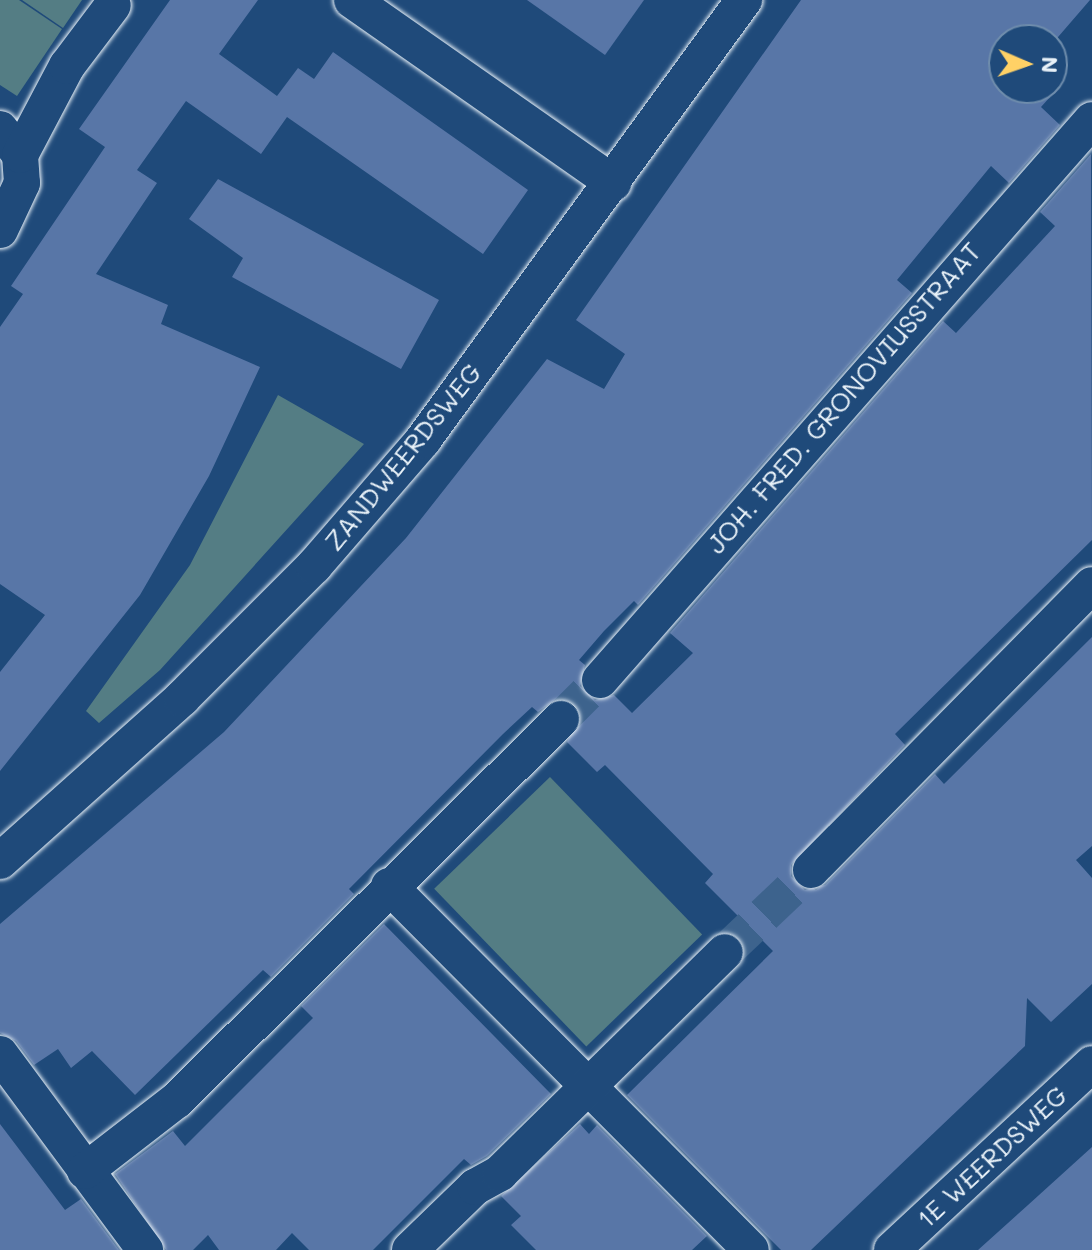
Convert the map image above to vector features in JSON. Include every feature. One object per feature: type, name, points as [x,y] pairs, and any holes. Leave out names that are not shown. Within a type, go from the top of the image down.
[{"type":"street","points":[[352,0],[613,183]]},
{"type":"street","name":"ZANDWEERDSWEG","points":[[0,861],[108,770],[314,566],[423,440],[744,0]]},
{"type":"street","points":[[0,230],[22,183],[10,142],[113,5]]},
{"type":"street","name":"JOH. FRED. GRONOVIUSSTRAAT","points":[[600,680],[1092,120]]},
{"type":"street","points":[[811,870],[1092,585]]},
{"type":"street","points":[[85,1171],[177,1100],[389,886],[561,719]]},
{"type":"street","points":[[389,886],[751,1250]]},
{"type":"street","points":[[410,1250],[475,1187],[500,1173],[725,952]]},
{"type":"street","points":[[0,1054],[145,1250]]},
{"type":"street","name":"1E WEERDSWEG","points":[[892,1250],[1092,1064]]},
{"type":"green space","points":[[0,0],[19,0],[62,29],[17,96],[0,85]]},
{"type":"green space","points":[[22,0],[82,0],[63,28]]},
{"type":"green space","points":[[278,395],[364,444],[160,670],[99,723],[86,711],[190,565]]},
{"type":"green space","points":[[550,777],[702,935],[586,1046],[434,889]]},
{"type":"building","points":[[170,0],[258,0],[219,54],[277,96],[298,68],[314,79],[333,52],[528,190],[483,254],[287,117],[261,154],[186,101],[137,170],[157,183],[96,274],[168,305],[161,324],[260,367],[209,476],[140,595],[0,771],[0,672],[45,615],[0,584],[0,327],[23,294],[11,286],[105,147],[79,129]]},
{"type":"building","points":[[527,0],[644,0],[605,55]]},
{"type":"building","points":[[801,0],[1090,0],[1068,25],[988,24],[988,104],[1044,104],[1041,107],[1060,125],[1009,183],[991,166],[897,280],[912,293],[638,605],[634,601],[579,660],[585,665],[580,686],[595,700],[614,695],[632,713],[693,653],[670,633],[943,321],[956,333],[1055,226],[1040,212],[1091,154],[1092,540],[895,734],[905,745],[791,865],[791,876],[805,890],[825,885],[935,774],[944,784],[1092,637],[1092,846],[1076,860],[1092,878],[1092,984],[1051,1022],[1027,998],[1025,1046],[811,1250],[781,1250],[627,1095],[773,951],[705,883],[713,874],[605,765],[597,772],[567,742],[581,714],[575,704],[556,699],[538,712],[532,707],[349,889],[354,894],[271,977],[263,970],[135,1095],[92,1051],[71,1068],[58,1049],[34,1065],[16,1041],[0,1033],[0,924],[224,732],[406,538],[547,359],[604,389],[625,354],[576,320]]},
{"type":"building","points":[[218,179],[439,300],[401,369],[232,277],[243,258],[189,219]]},
{"type":"building","points":[[384,924],[551,1094],[487,1156],[471,1165],[464,1159],[373,1250],[309,1250],[292,1233],[276,1250],[219,1250],[208,1235],[193,1250],[166,1250],[115,1174],[173,1131],[185,1146],[313,1018],[301,1006]]},
{"type":"building","points":[[0,1124],[65,1210],[81,1199],[119,1250],[0,1250]]},
{"type":"building","points":[[580,1124],[589,1134],[597,1125],[707,1236],[692,1250],[536,1250],[511,1225],[521,1216],[501,1196]]},
{"type":"building","points":[[1092,1147],[1092,1250],[978,1250],[1028,1205]]},
{"type":"tunnel","points":[[561,719],[600,680]]},
{"type":"tunnel","points":[[725,952],[811,870]]}]
